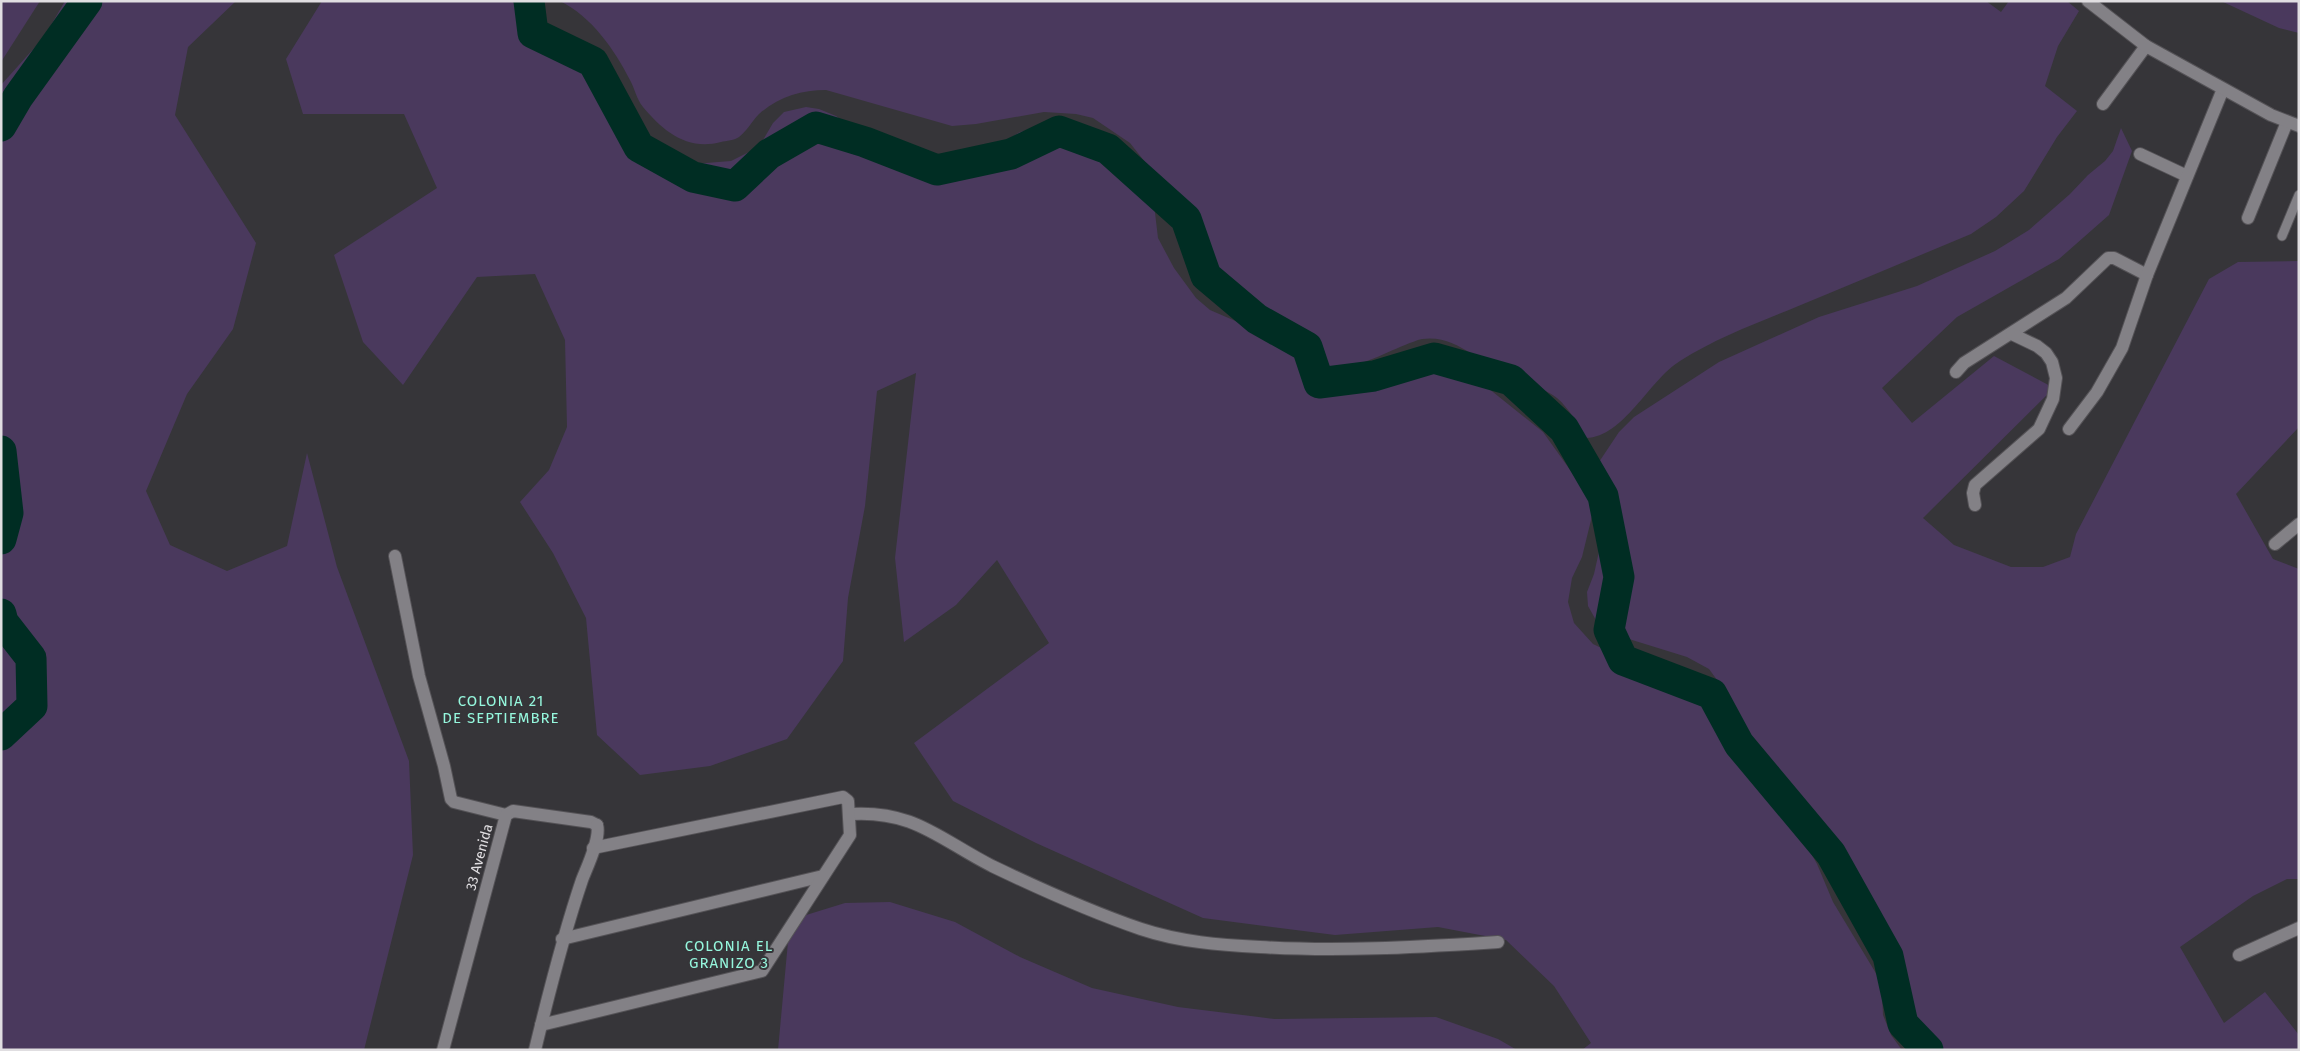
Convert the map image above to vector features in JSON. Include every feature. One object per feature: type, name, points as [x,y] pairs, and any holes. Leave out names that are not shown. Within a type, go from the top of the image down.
[{"type":"street","points":[[2088,1],[2146,46],[2271,115],[2293,124],[2248,218]]},
{"type":"street","points":[[2103,104],[2146,46]]},
{"type":"street","points":[[2068,429],[2097,392],[2122,348],[2147,275],[2223,89]]},
{"type":"street","points":[[2140,154],[2187,176]]},
{"type":"street","points":[[1956,372],[1964,363],[2066,298],[2108,258],[2114,258],[2147,275]]},
{"type":"street","points":[[1976,505],[1975,485],[2039,429],[2053,399],[2056,378],[2052,362],[2046,353],[2037,346],[2012,334]]},
{"type":"street","points":[[2275,544],[2299,524]]},
{"type":"street","points":[[395,556],[419,676],[444,766],[451,799],[454,802],[506,815]]},
{"type":"street","points":[[541,1025],[762,971],[850,836],[848,801],[843,797],[593,848]]},
{"type":"street","name":"33 Avenida","points":[[443,1050],[506,815],[513,811],[591,822],[597,825],[599,830],[562,939],[534,1050]]},
{"type":"street","points":[[850,814],[883,814],[922,825],[991,865],[1078,904],[1142,930],[1203,944],[1294,949],[1368,950],[1498,942]]},
{"type":"street","points":[[562,939],[823,876]]},
{"type":"street","points":[[2239,955],[2299,928]]},
{"type":"lane","points":[[2282,236],[2299,195]]},
{"type":"shaded area","points":[[1,1],[40,1],[1,62]]},
{"type":"shaded area","points":[[65,1],[236,1],[188,47],[175,115],[256,243],[233,329],[187,394],[146,491],[170,545],[227,571],[287,546],[307,453],[337,567],[409,761],[413,855],[364,1050],[1,1050],[1,85],[44,37]]},
{"type":"shaded area","points":[[322,1],[512,1],[520,10],[570,46],[583,61],[609,122],[643,156],[668,163],[694,164],[731,161],[759,147],[773,123],[784,112],[806,107],[819,109],[836,116],[885,154],[908,168],[943,166],[968,159],[1020,132],[1036,128],[1052,131],[1077,130],[1121,155],[1144,179],[1153,196],[1158,238],[1174,268],[1196,298],[1210,310],[1254,329],[1283,346],[1299,362],[1310,380],[1319,385],[1334,384],[1408,362],[1425,361],[1468,372],[1543,432],[1573,474],[1589,492],[1593,512],[1582,557],[1572,578],[1568,602],[1574,623],[1593,644],[1622,658],[1673,667],[1709,700],[1747,762],[1802,837],[1817,864],[1833,902],[1877,975],[1882,994],[1883,1015],[1891,1035],[1902,1050],[1582,1050],[1591,1043],[1554,986],[1506,940],[1438,927],[1335,935],[1203,918],[1036,843],[953,801],[914,743],[1049,643],[997,560],[956,605],[904,642],[895,558],[916,373],[877,391],[865,506],[848,598],[843,661],[787,739],[710,766],[640,775],[597,735],[586,618],[553,553],[520,502],[549,470],[567,427],[565,340],[535,274],[477,277],[403,385],[363,342],[334,255],[437,188],[404,114],[303,114],[286,59]]},
{"type":"shaded area","points":[[560,1],[1986,1],[2001,12],[2009,1],[2067,1],[2079,11],[2058,46],[2045,86],[2077,111],[2057,137],[2024,191],[1996,217],[1971,234],[1708,345],[1680,361],[1669,370],[1636,406],[1612,428],[1600,435],[1586,438],[1573,417],[1557,398],[1541,389],[1511,379],[1459,346],[1447,341],[1422,339],[1358,364],[1348,367],[1328,368],[1309,338],[1292,322],[1215,290],[1202,281],[1186,252],[1179,224],[1164,186],[1130,143],[1093,118],[1076,114],[1044,112],[976,124],[952,126],[826,90],[817,90],[799,93],[774,103],[759,114],[745,132],[737,138],[709,144],[697,144],[677,137],[651,116],[637,97],[624,68],[601,35],[582,16]]},
{"type":"shaded area","points":[[2221,1],[2299,1],[2299,33],[2279,28]]},
{"type":"shaded area","points":[[2121,128],[2132,151],[2109,215],[2059,259],[1957,317],[1882,388],[1912,423],[1994,356],[2054,388],[1923,518],[1954,545],[2011,567],[2043,567],[2070,557],[2076,534],[2209,279],[2238,262],[2299,261],[2299,427],[2236,494],[2273,559],[2299,569],[2299,879],[2287,879],[2253,896],[2180,947],[2224,1023],[2265,992],[2299,1035],[2299,1050],[1923,1050],[1914,1030],[1913,1010],[1892,959],[1869,916],[1795,798],[1742,724],[1720,684],[1709,669],[1687,657],[1616,635],[1597,622],[1588,606],[1587,592],[1594,574],[1602,538],[1599,462],[1619,432],[1634,417],[1719,362],[1819,317],[1917,286],[1995,251],[2029,230],[2105,161],[2113,151]]},
{"type":"shaded area","points":[[890,902],[955,922],[1020,957],[1092,988],[1178,1007],[1275,1019],[1436,1017],[1498,1039],[1517,1050],[778,1050],[790,920],[845,903]]},
{"type":"waterway","points":[[1,126],[18,97],[87,1]]},
{"type":"waterway","points":[[529,1],[533,33],[593,62],[639,147],[693,177],[735,186],[769,154],[816,127],[865,142],[937,170],[1011,154],[1059,131],[1108,149],[1186,219],[1206,276],[1257,319],[1307,347],[1319,383],[1374,376],[1434,358],[1511,380],[1564,429],[1603,496],[1619,577],[1609,630],[1623,660],[1712,694],[1739,744],[1831,854],[1888,956],[1903,1024],[1928,1050]]},
{"type":"waterway","points":[[1,451],[8,513],[1,539]]},
{"type":"waterway","points":[[1,614],[3,622],[31,658],[32,706],[1,735]]},
{"type":"district","name":"COLONIA 21 DE SEPTIEMBRE","points":[[501,710]]},
{"type":"district","name":"COLONIA EL GRANIZO 3","points":[[729,954]]}]
